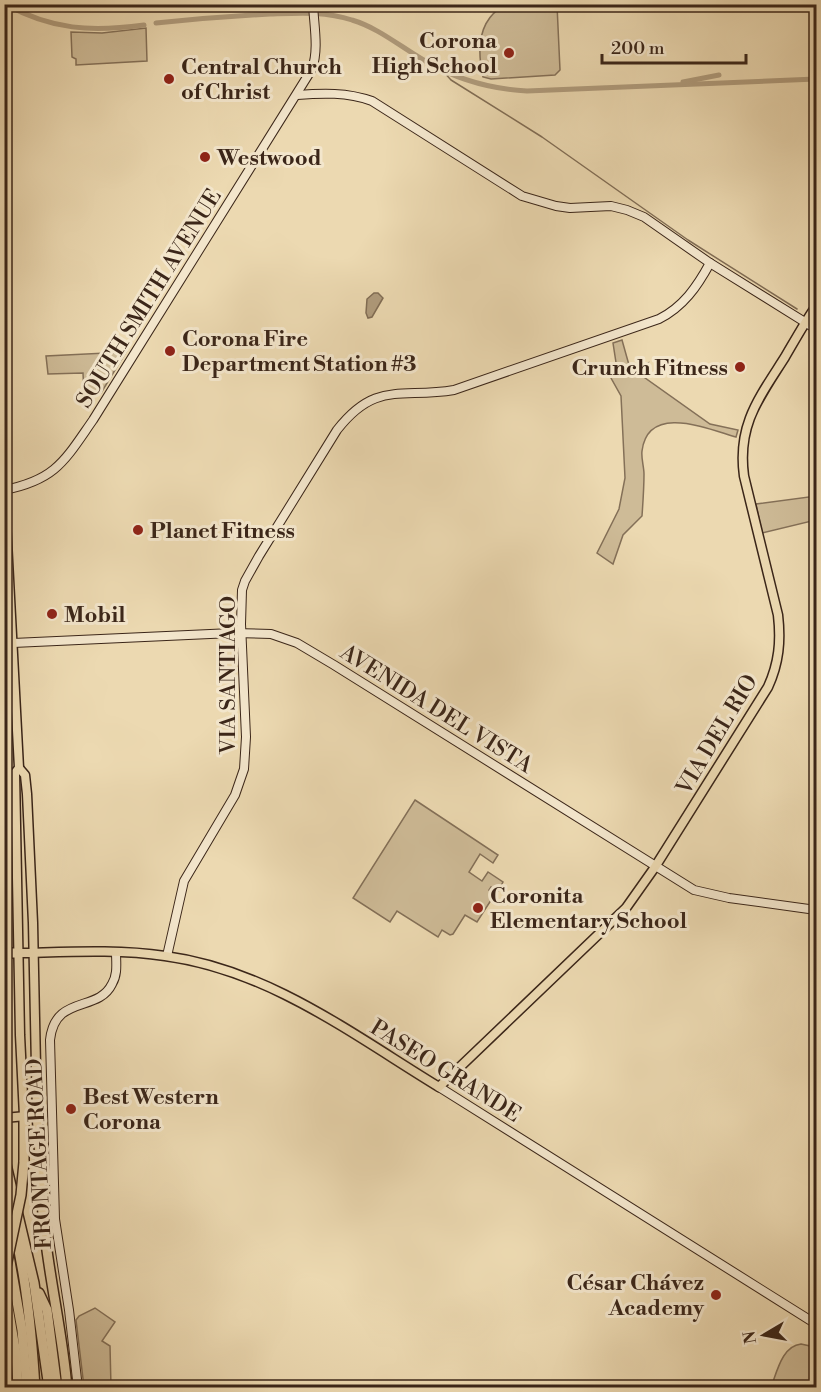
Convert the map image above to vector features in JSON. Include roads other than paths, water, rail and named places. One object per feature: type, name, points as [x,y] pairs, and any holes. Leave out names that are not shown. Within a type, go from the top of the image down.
[{"type":"highway","points":[[4,953],[19,953]]},
{"type":"highway","points":[[37,1115],[40,1186],[46,1244],[67,1388]]},
{"type":"highway","points":[[4,1276],[21,1195],[24,1116]]},
{"type":"highway","points":[[4,1156],[34,1282],[49,1388]]},
{"type":"highway","points":[[4,1192],[26,1296],[36,1388]]},
{"type":"highway","points":[[4,1227],[20,1321],[27,1388]]},
{"type":"highway","points":[[34,1282],[47,1310],[57,1388]]},
{"type":"highway","points":[[4,1284],[16,1354],[18,1388]]},
{"type":"main road","name":"VIA DEL RIO","points":[[439,1087],[616,919],[636,895],[656,867],[761,698],[776,666],[779,650],[778,615],[744,476],[742,450],[745,428],[753,408],[816,306]]},
{"type":"main road","points":[[4,484],[19,768],[25,775],[26,786],[34,953],[37,1115],[9,1117]]},
{"type":"main road","points":[[19,768],[15,773],[24,1116]]},
{"type":"main road","name":"PASEO GRANDE","points":[[19,953],[116,952],[167,956],[224,969],[278,990],[313,1008],[439,1087]]},
{"type":"street","name":"SOUTH SMITH AVENUE","points":[[5,490],[47,477],[67,458],[100,408],[297,94],[315,60],[314,10]]},
{"type":"street","points":[[297,94],[342,94],[372,101],[522,196],[563,207],[611,206],[644,217],[710,263],[816,329]]},
{"type":"street","name":"VIA SANTIAGO","points":[[167,956],[184,880],[236,795],[244,770],[246,727],[241,633],[243,590],[249,572],[333,436],[351,413],[368,401],[382,396],[401,393],[433,394],[454,390],[659,319],[682,303],[698,285],[710,263]]},
{"type":"street","name":"AVENIDA DEL VISTA","points":[[13,643],[241,633],[271,634],[297,643],[699,892],[816,910]]},
{"type":"street","name":"FRONTAGE ROAD","points":[[78,1388],[56,1219],[50,1040],[51,1030],[57,1017],[106,992],[112,984],[116,971],[116,952]]},
{"type":"street","name":"PASEO GRANDE","points":[[439,1087],[816,1324]]},
{"type":"waterway","points":[[5,4],[39,19],[72,27],[107,28],[144,25]]},
{"type":"waterway","points":[[156,23],[270,14],[332,15],[372,28],[451,74],[475,83],[514,90],[816,79]]},
{"type":"waterway","points":[[442,70],[451,80],[542,137],[688,240],[797,309]]},
{"type":"waterway","points":[[683,82],[719,75]]},
{"type":"place","name":"Corona High School","points":[[509,53]]},
{"type":"place","name":"Central Church of Christ","points":[[169,79]]},
{"type":"place","name":"Westwood","points":[[205,157]]},
{"type":"place","name":"Corona Fire Department Station #3","points":[[170,351]]},
{"type":"place","name":"Crunch Fitness","points":[[740,367]]},
{"type":"place","name":"Planet Fitness","points":[[138,530]]},
{"type":"place","name":"Mobil","points":[[52,614]]},
{"type":"place","name":"Coronita Elementary School","points":[[478,908]]},
{"type":"place","name":"Best Western Corona","points":[[71,1109]]},
{"type":"place","name":"César Chávez Academy","points":[[716,1295]]}]
